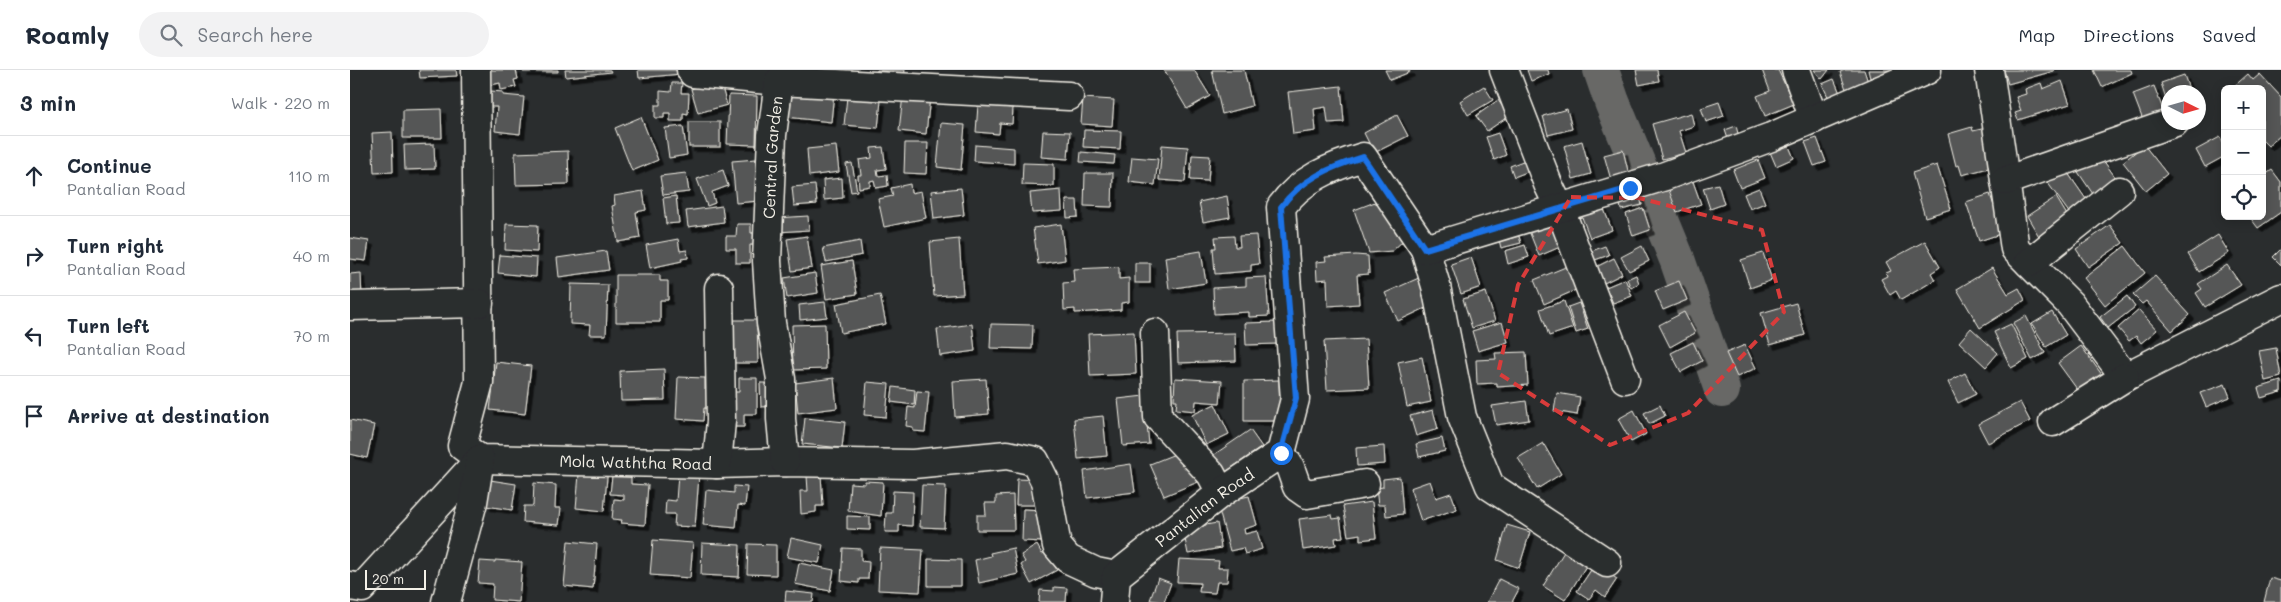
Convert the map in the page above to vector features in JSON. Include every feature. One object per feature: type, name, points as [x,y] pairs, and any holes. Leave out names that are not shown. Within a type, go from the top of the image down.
[{"type":"street","points":[[476,70],[479,382],[462,446],[480,459]]},
{"type":"street","points":[[691,70],[693,73],[779,81]]},
{"type":"street","points":[[1504,70],[1625,379]]},
{"type":"street","points":[[1796,70],[1814,119]]},
{"type":"street","points":[[1425,249],[1665,176],[1771,137],[1927,70]]},
{"type":"street","points":[[1989,70],[2015,249],[2070,304],[2125,376]]},
{"type":"street","name":"Central Garden","points":[[785,462],[781,379],[771,323],[766,261],[772,134],[779,81],[908,79],[1069,96]]},
{"type":"street","points":[[2005,181],[2161,127]]},
{"type":"street","points":[[1365,484],[1307,494],[1297,487],[1290,467],[1281,453],[1296,398],[1281,207],[1292,192],[1331,167],[1363,157],[1425,249],[1436,286],[1462,417],[1490,486],[1608,563]]},
{"type":"street","points":[[2029,262],[2119,191]]},
{"type":"street","points":[[717,464],[721,421],[719,288]]},
{"type":"street","points":[[2054,422],[2125,376],[2281,298]]},
{"type":"street","points":[[350,306],[479,303]]},
{"type":"street","points":[[1155,333],[1158,418],[1210,474],[1221,494]]},
{"type":"street","name":"Pantalian Road","points":[[1115,589],[1221,494],[1281,453]]},
{"type":"street","name":"Mola Waththa Road","points":[[480,459],[717,464],[785,462],[913,464],[1007,455],[1034,461],[1045,481],[1057,546],[1068,559],[1096,572],[1115,589]]},
{"type":"street","points":[[350,586],[362,588],[480,459]]},
{"type":"street","points":[[446,602],[473,502],[480,459]]},
{"type":"highlighted area","points":[[1571,197],[1639,198],[1762,230],[1784,312],[1688,413],[1610,445],[1498,373],[1518,285]]},
{"type":"building","points":[[419,70],[456,70],[457,76],[420,78]]},
{"type":"building","points":[[487,70],[516,70],[518,79],[514,80],[516,87],[501,90],[500,83],[491,85]]},
{"type":"building","points":[[524,70],[558,70],[558,72],[523,72]]},
{"type":"building","points":[[565,70],[610,70],[611,72],[566,77]]},
{"type":"building","points":[[638,70],[680,70],[681,74],[639,78]]},
{"type":"building","points":[[877,70],[905,70],[904,78],[876,75]]},
{"type":"building","points":[[1164,70],[1194,70],[1210,96],[1187,109]]},
{"type":"building","points":[[1212,70],[1244,70],[1252,106],[1222,114]]},
{"type":"building","points":[[1385,70],[1409,70],[1410,72],[1390,80]]},
{"type":"building","points":[[1527,70],[1548,70],[1549,74],[1531,81]]},
{"type":"building","points":[[1636,70],[1657,70],[1659,81],[1639,85]]},
{"type":"building","points":[[1762,70],[1778,70],[1794,104],[1765,116],[1757,96],[1770,91]]},
{"type":"building","points":[[1814,70],[1829,70],[1822,79]]},
{"type":"building","points":[[1845,70],[1864,70],[1869,85],[1847,92],[1840,72]]},
{"type":"building","points":[[1868,70],[1892,70],[1892,71],[1870,78]]},
{"type":"building","points":[[2004,70],[2054,70],[2054,71],[2008,84]]},
{"type":"building","points":[[2094,70],[2131,70],[2132,73],[2102,87]]},
{"type":"building","points":[[2248,74],[2253,80],[2260,74],[2281,97],[2281,135],[2268,146],[2266,144],[2266,85],[2236,85]]},
{"type":"building","points":[[2184,75],[2188,85],[2162,85],[2161,83]]},
{"type":"building","points":[[1834,79],[1842,98],[1831,103],[1822,84]]},
{"type":"building","points":[[720,81],[727,105],[698,113],[691,89]]},
{"type":"building","points":[[2062,81],[2070,104],[2018,120],[2015,113],[2021,111],[2016,97],[2026,94],[2025,89],[2041,83],[2043,89]]},
{"type":"building","points":[[672,83],[682,83],[681,93],[689,93],[688,114],[683,113],[683,121],[670,121],[670,113],[664,113],[664,118],[655,118],[655,105],[660,105],[660,91],[671,92]]},
{"type":"building","points":[[1341,86],[1344,122],[1328,123],[1326,107],[1314,109],[1316,131],[1293,134],[1288,92]]},
{"type":"building","points":[[1484,86],[1493,100],[1468,115],[1460,101]]},
{"type":"building","points":[[2154,86],[2161,104],[2161,122],[2146,128],[2133,94]]},
{"type":"building","points":[[789,88],[834,93],[831,122],[786,117]]},
{"type":"building","points":[[491,91],[503,92],[503,95],[524,97],[520,134],[495,131],[497,107],[490,107]]},
{"type":"building","points":[[729,95],[757,96],[756,145],[727,144]]},
{"type":"building","points":[[903,95],[930,97],[926,134],[899,131]]},
{"type":"building","points":[[847,97],[881,101],[878,128],[844,125]]},
{"type":"building","points":[[1083,98],[1114,100],[1112,126],[1081,124]]},
{"type":"building","points":[[1498,100],[1509,116],[1487,131],[1476,116]]},
{"type":"building","points":[[1719,102],[1724,116],[1706,122],[1701,108]]},
{"type":"building","points":[[978,105],[1013,108],[1012,124],[1000,123],[999,134],[976,132]]},
{"type":"building","points":[[441,109],[442,138],[403,138],[403,110]]},
{"type":"building","points":[[1567,109],[1572,129],[1548,135],[1543,116]]},
{"type":"building","points":[[1691,113],[1694,126],[1679,131],[1686,153],[1662,159],[1652,124]]},
{"type":"building","points":[[1397,115],[1408,136],[1374,153],[1364,133]]},
{"type":"building","points":[[641,117],[658,160],[632,171],[615,128]]},
{"type":"building","points":[[689,122],[720,122],[720,147],[689,147]]},
{"type":"building","points":[[941,123],[965,125],[961,170],[937,167]]},
{"type":"building","points":[[683,126],[687,155],[669,158],[665,128]]},
{"type":"building","points":[[1736,126],[1740,141],[1730,145],[1725,130]]},
{"type":"building","points":[[1972,127],[1973,131],[1986,128],[1996,166],[1962,175],[1959,165],[1956,166],[1948,134]]},
{"type":"building","points":[[1084,130],[1121,131],[1120,149],[1083,147]]},
{"type":"building","points":[[1043,131],[1070,132],[1068,159],[1041,157]]},
{"type":"building","points":[[392,132],[393,172],[374,173],[372,133]]},
{"type":"building","points":[[1498,133],[1506,155],[1494,160],[1486,137]]},
{"type":"building","points":[[1785,137],[1794,158],[1776,166],[1767,145]]},
{"type":"building","points":[[2220,137],[2221,139],[2221,158],[2205,167],[2196,150]]},
{"type":"building","points":[[1817,138],[1826,162],[1814,166],[1805,142]]},
{"type":"building","points":[[1582,141],[1591,174],[1573,179],[1564,146]]},
{"type":"building","points":[[905,143],[928,143],[926,174],[904,173]]},
{"type":"building","points":[[434,144],[435,169],[405,170],[404,145]]},
{"type":"building","points":[[975,145],[1014,148],[1014,164],[974,161]]},
{"type":"building","points":[[1162,145],[1188,147],[1185,182],[1159,180]]},
{"type":"building","points":[[2144,145],[2167,174],[2146,191],[2123,162]]},
{"type":"building","points":[[836,146],[839,172],[809,176],[807,149]]},
{"type":"building","points":[[883,147],[886,169],[877,170],[878,176],[887,175],[888,186],[876,188],[874,180],[870,181],[870,186],[859,188],[858,175],[861,175],[859,160],[872,158],[871,148]]},
{"type":"building","points":[[1623,150],[1629,175],[1611,180],[1604,155]]},
{"type":"building","points":[[568,151],[569,184],[516,185],[515,153]]},
{"type":"building","points":[[1081,152],[1115,155],[1114,164],[1080,162]]},
{"type":"building","points":[[2098,153],[2118,181],[2095,197],[2076,169]]},
{"type":"building","points":[[1192,155],[1210,156],[1208,181],[1190,180]]},
{"type":"building","points":[[1132,157],[1158,159],[1155,185],[1129,182]]},
{"type":"building","points":[[756,159],[759,201],[736,203],[732,161]]},
{"type":"building","points":[[1528,159],[1532,170],[1514,177],[1510,166]]},
{"type":"building","points":[[1758,160],[1765,178],[1740,188],[1733,170]]},
{"type":"building","points":[[852,163],[857,191],[851,192],[846,164]]},
{"type":"building","points":[[1023,163],[1054,164],[1054,186],[1022,185]]},
{"type":"building","points":[[1937,165],[1951,209],[1925,217],[1912,173]]},
{"type":"building","points":[[2063,166],[2088,202],[2070,214],[2045,179]]},
{"type":"building","points":[[723,170],[728,186],[712,192],[715,203],[707,206],[697,179]]},
{"type":"building","points":[[2272,170],[2281,182],[2281,212],[2258,228],[2252,220],[2266,220],[2266,174]]},
{"type":"building","points":[[686,173],[689,192],[663,195],[660,176]]},
{"type":"building","points":[[1085,173],[1113,173],[1112,207],[1084,206]]},
{"type":"building","points":[[1691,176],[1701,204],[1677,212],[1667,185]]},
{"type":"building","points":[[842,178],[843,198],[824,200],[823,180]]},
{"type":"building","points":[[910,184],[911,193],[921,191],[926,218],[884,227],[878,199],[893,196],[891,188]]},
{"type":"building","points":[[1718,184],[1724,204],[1710,209],[1703,188]]},
{"type":"building","points":[[815,185],[817,204],[794,206],[792,187]]},
{"type":"building","points":[[961,188],[964,215],[934,219],[931,191]]},
{"type":"building","points":[[1759,188],[1765,203],[1750,209],[1744,194]]},
{"type":"building","points":[[1061,190],[1062,211],[1032,213],[1030,193]]},
{"type":"building","points":[[643,191],[646,210],[636,212],[640,238],[618,242],[612,206],[615,205],[614,196]]},
{"type":"building","points":[[1639,193],[1642,205],[1621,210],[1619,198]]},
{"type":"building","points":[[1990,194],[2003,233],[1979,241],[1966,202]]},
{"type":"building","points":[[676,196],[679,223],[666,224],[663,198]]},
{"type":"building","points":[[1227,196],[1230,217],[1203,222],[1199,202]]},
{"type":"building","points":[[1388,197],[1404,240],[1392,251],[1369,253],[1354,210]]},
{"type":"building","points":[[2056,197],[2070,220],[2040,238],[2027,216]]},
{"type":"building","points":[[1066,200],[1077,200],[1078,217],[1067,218]]},
{"type":"building","points":[[1602,204],[1612,230],[1590,238],[1580,212]]},
{"type":"building","points":[[722,206],[724,222],[688,227],[686,211]]},
{"type":"building","points":[[1643,208],[1650,230],[1633,236],[1626,214]]},
{"type":"building","points":[[808,216],[809,230],[778,232],[777,218]]},
{"type":"building","points":[[1548,218],[1560,247],[1539,256],[1527,226]]},
{"type":"building","points":[[506,224],[538,225],[537,252],[505,250]]},
{"type":"building","points":[[737,224],[751,224],[751,233],[759,233],[759,245],[750,245],[750,263],[736,263],[736,249],[726,249],[726,236],[736,236]]},
{"type":"building","points":[[1061,224],[1065,260],[1038,264],[1033,228]]},
{"type":"building","points":[[2110,225],[2123,243],[2088,267],[2076,249]]},
{"type":"building","points":[[1517,230],[1521,243],[1501,248],[1498,236]]},
{"type":"building","points":[[1256,235],[1259,264],[1251,265],[1251,271],[1215,274],[1213,248],[1216,248],[1215,237],[1234,236],[1235,247],[1240,247],[1239,236]]},
{"type":"building","points":[[2218,235],[2229,253],[2199,272],[2188,254]]},
{"type":"building","points":[[807,236],[812,268],[792,271],[787,239]]},
{"type":"building","points":[[350,238],[369,241],[366,261],[350,259]]},
{"type":"building","points":[[678,239],[680,251],[687,250],[688,258],[650,268],[646,245]]},
{"type":"building","points":[[959,239],[963,294],[934,296],[930,242]]},
{"type":"building","points":[[860,241],[862,255],[826,262],[823,248]]},
{"type":"building","points":[[1925,241],[1940,267],[1931,273],[1935,280],[1901,300],[1896,291],[1890,295],[1881,279],[1887,276],[1886,273],[1891,271],[1886,262]]},
{"type":"building","points":[[1525,245],[1529,257],[1508,264],[1505,251]]},
{"type":"building","points":[[1605,246],[1609,255],[1592,261],[1589,252]]},
{"type":"building","points":[[1642,246],[1649,261],[1629,271],[1621,257]]},
{"type":"building","points":[[2125,246],[2145,273],[2105,305],[2084,278]]},
{"type":"building","points":[[2281,249],[2281,265],[2273,257]]},
{"type":"building","points":[[606,251],[609,270],[559,277],[557,258]]},
{"type":"building","points":[[1201,251],[1206,283],[1169,289],[1165,257]]},
{"type":"building","points":[[1763,253],[1772,280],[1750,288],[1741,260]]},
{"type":"building","points":[[500,255],[537,258],[536,277],[498,273]]},
{"type":"building","points":[[1368,256],[1369,274],[1357,275],[1359,304],[1328,306],[1327,279],[1317,280],[1316,262],[1326,261],[1325,257]]},
{"type":"building","points":[[1471,257],[1481,287],[1461,294],[1451,264]]},
{"type":"building","points":[[1614,258],[1622,274],[1604,283],[1596,267]]},
{"type":"building","points":[[852,261],[857,294],[826,299],[821,266]]},
{"type":"building","points":[[1135,263],[1150,263],[1150,283],[1135,283]]},
{"type":"building","points":[[2227,265],[2241,285],[2205,307],[2196,293],[2202,289],[2198,284]]},
{"type":"building","points":[[1568,266],[1578,289],[1544,304],[1534,280]]},
{"type":"building","points":[[1119,267],[1119,279],[1129,278],[1129,302],[1121,303],[1121,310],[1075,313],[1075,309],[1064,310],[1063,283],[1074,282],[1073,269]]},
{"type":"building","points":[[1992,268],[2008,294],[2019,288],[2025,300],[1980,328],[1957,289]]},
{"type":"building","points":[[361,273],[362,301],[350,301],[350,274]]},
{"type":"building","points":[[815,273],[818,293],[787,298],[784,278]]},
{"type":"building","points":[[616,275],[660,275],[660,281],[668,281],[668,300],[660,300],[660,322],[616,322]]},
{"type":"building","points":[[1636,275],[1639,283],[1631,288],[1627,279]]},
{"type":"building","points":[[2155,276],[2190,315],[2172,331],[2146,301],[2142,304],[2133,295]]},
{"type":"building","points":[[1266,277],[1269,316],[1249,317],[1249,312],[1214,314],[1213,288],[1246,286],[1246,278]]},
{"type":"building","points":[[1421,277],[1434,304],[1398,321],[1385,293]]},
{"type":"building","points":[[1625,279],[1632,296],[1613,303],[1606,287]]},
{"type":"building","points":[[1679,281],[1687,300],[1663,310],[1655,291]]},
{"type":"building","points":[[571,284],[608,285],[606,335],[589,335],[590,325],[570,324]]},
{"type":"building","points":[[1486,292],[1495,321],[1472,328],[1463,299]]},
{"type":"building","points":[[880,295],[886,324],[841,333],[836,304]]},
{"type":"building","points":[[2127,296],[2135,307],[2108,328],[2100,317]]},
{"type":"building","points":[[1564,301],[1573,328],[1549,336],[1540,309]]},
{"type":"building","points":[[825,302],[827,317],[800,320],[799,305]]},
{"type":"building","points":[[1579,303],[1588,329],[1576,333],[1568,307]]},
{"type":"building","points":[[1796,303],[1805,335],[1770,345],[1761,313]]},
{"type":"building","points":[[2139,310],[2157,330],[2141,343],[2136,336],[2129,341],[2118,328]]},
{"type":"building","points":[[1684,312],[1695,333],[1670,347],[1659,325]]},
{"type":"building","points":[[2052,312],[2066,335],[2046,347],[2032,324]]},
{"type":"building","points":[[2026,316],[2045,353],[2032,360],[2013,323]]},
{"type":"building","points":[[734,320],[757,320],[758,363],[734,363],[734,340],[727,340],[727,325],[734,325]]},
{"type":"building","points":[[1277,322],[1278,344],[1246,345],[1245,323]]},
{"type":"building","points":[[1502,322],[1508,342],[1478,351],[1472,331]]},
{"type":"building","points":[[825,324],[826,369],[793,370],[792,325]]},
{"type":"building","points":[[972,324],[975,351],[940,356],[937,329]]},
{"type":"building","points":[[991,324],[1033,325],[1032,349],[990,348]]},
{"type":"building","points":[[2011,324],[2028,359],[2011,368],[1994,332]]},
{"type":"building","points":[[1971,328],[1998,353],[1986,367],[1959,342]]},
{"type":"building","points":[[1134,332],[1136,374],[1090,376],[1088,334]]},
{"type":"building","points":[[1235,333],[1236,361],[1178,363],[1177,334]]},
{"type":"building","points":[[1366,339],[1369,388],[1327,390],[1324,341]]},
{"type":"building","points":[[1693,342],[1702,361],[1681,372],[1671,353]]},
{"type":"building","points":[[1745,345],[1756,368],[1737,377],[1726,353]]},
{"type":"building","points":[[2081,346],[2105,379],[2082,396],[2058,363]]},
{"type":"building","points":[[2276,348],[2281,377],[2265,381],[2259,351]]},
{"type":"building","points":[[1526,352],[1528,385],[1497,387],[1497,383],[1477,384],[1476,360],[1496,359],[1495,353]]},
{"type":"building","points":[[1422,357],[1431,402],[1407,407],[1398,362]]},
{"type":"building","points":[[496,362],[531,366],[525,414],[490,410]]},
{"type":"building","points":[[664,369],[665,400],[621,401],[620,371]]},
{"type":"building","points":[[1965,373],[1976,394],[1958,403],[1948,382]]},
{"type":"building","points":[[678,377],[705,378],[705,389],[716,390],[715,408],[704,408],[703,421],[676,419]]},
{"type":"building","points":[[739,378],[757,378],[757,414],[744,414],[744,427],[730,427],[730,392],[739,392]]},
{"type":"building","points":[[834,378],[837,408],[798,413],[795,383]]},
{"type":"building","points":[[1175,378],[1222,381],[1220,403],[1196,401],[1195,411],[1176,409],[1177,400],[1174,400]]},
{"type":"building","points":[[986,379],[989,414],[955,417],[953,381]]},
{"type":"building","points":[[1279,380],[1280,421],[1244,421],[1244,381]]},
{"type":"building","points":[[2281,381],[2281,392],[2261,398],[2258,388]]},
{"type":"building","points":[[867,382],[889,384],[886,417],[864,415]]},
{"type":"building","points":[[760,383],[776,383],[777,406],[761,407]]},
{"type":"building","points":[[2225,384],[2230,397],[2206,407],[2200,393]]},
{"type":"building","points":[[893,387],[915,390],[914,405],[891,402]]},
{"type":"building","points":[[917,391],[929,392],[925,432],[913,431],[913,427],[906,426],[908,407],[915,408]]},
{"type":"building","points":[[1557,393],[1580,397],[1577,415],[1554,411]]},
{"type":"building","points":[[1144,396],[1149,444],[1123,446],[1118,399]]},
{"type":"building","points":[[1526,401],[1529,420],[1496,425],[1492,406]]},
{"type":"building","points":[[2020,402],[2030,421],[1988,443],[1978,424]]},
{"type":"building","points":[[1215,404],[1229,434],[1206,445],[1192,415]]},
{"type":"building","points":[[1660,405],[1665,416],[1649,424],[1644,413]]},
{"type":"building","points":[[1433,410],[1438,429],[1416,436],[1410,416]]},
{"type":"building","points":[[1634,410],[1646,434],[1631,442],[1618,419]]},
{"type":"building","points":[[1103,416],[1107,456],[1078,459],[1074,419]]},
{"type":"building","points":[[805,418],[845,422],[842,448],[802,444]]},
{"type":"building","points":[[350,420],[374,425],[367,458],[350,454]]},
{"type":"building","points":[[1250,430],[1262,447],[1224,473],[1212,456]]},
{"type":"building","points":[[1442,438],[1445,451],[1419,457],[1416,444]]},
{"type":"building","points":[[1543,443],[1561,474],[1537,489],[1518,458]]},
{"type":"building","points":[[1384,446],[1385,464],[1357,466],[1356,448]]},
{"type":"building","points":[[1185,450],[1198,482],[1164,496],[1150,464]]},
{"type":"building","points":[[580,463],[608,466],[604,511],[576,508]]},
{"type":"building","points":[[1131,464],[1135,492],[1087,498],[1084,471]]},
{"type":"building","points":[[678,474],[699,476],[695,527],[674,526],[675,514],[665,514],[666,500],[676,501]]},
{"type":"building","points":[[821,475],[823,506],[816,506],[816,512],[801,514],[800,491],[808,491],[807,476]]},
{"type":"building","points":[[612,476],[631,477],[631,484],[648,485],[645,525],[621,523],[622,520],[612,519],[614,499],[624,500],[624,495],[610,494]]},
{"type":"building","points":[[1400,477],[1403,514],[1386,516],[1385,505],[1378,505],[1376,488],[1383,487],[1383,479]]},
{"type":"building","points":[[1017,479],[1039,480],[1039,505],[1016,505]]},
{"type":"building","points":[[490,480],[516,484],[512,510],[486,506]]},
{"type":"building","points":[[865,481],[883,482],[881,516],[848,511],[850,483],[865,484]]},
{"type":"building","points":[[1430,481],[1436,498],[1451,493],[1457,509],[1421,521],[1410,488]]},
{"type":"building","points":[[534,483],[556,485],[555,508],[561,508],[559,525],[523,522],[524,506],[533,506]]},
{"type":"building","points":[[922,485],[946,486],[944,528],[920,527]]},
{"type":"building","points":[[734,486],[747,487],[745,506],[738,505],[736,528],[703,525],[706,490],[734,493]]},
{"type":"building","points":[[893,491],[913,492],[912,526],[899,525],[899,532],[885,532],[886,513],[892,513]]},
{"type":"building","points":[[1013,495],[1014,530],[977,530],[977,515],[986,515],[985,503],[996,503],[996,496]]},
{"type":"building","points":[[1249,496],[1257,525],[1244,529],[1245,534],[1257,531],[1262,549],[1245,554],[1243,548],[1230,551],[1217,503]]},
{"type":"building","points":[[1372,502],[1376,538],[1360,540],[1360,534],[1348,536],[1343,506]]},
{"type":"building","points":[[1023,509],[1044,510],[1043,542],[1022,541]]},
{"type":"building","points":[[1332,515],[1333,519],[1340,518],[1343,537],[1335,538],[1336,545],[1303,550],[1299,519]]},
{"type":"building","points":[[847,516],[870,517],[870,530],[847,529]]},
{"type":"building","points":[[1217,523],[1221,548],[1188,554],[1183,529]]},
{"type":"building","points":[[1507,525],[1530,532],[1519,568],[1497,560]]},
{"type":"building","points":[[791,538],[823,545],[819,563],[787,557]]},
{"type":"building","points":[[653,540],[693,543],[690,578],[650,575]]},
{"type":"building","points":[[568,541],[597,544],[593,589],[564,586]]},
{"type":"building","points":[[702,543],[740,545],[739,577],[701,575]]},
{"type":"building","points":[[748,544],[776,545],[776,575],[747,574]]},
{"type":"building","points":[[1037,545],[1042,554],[1047,551],[1057,570],[1031,584],[1021,565],[1025,562],[1021,555]]},
{"type":"building","points":[[1567,547],[1589,561],[1565,600],[1543,586]]},
{"type":"building","points":[[843,548],[861,549],[861,561],[869,562],[868,579],[859,579],[859,583],[841,581]]},
{"type":"building","points":[[880,548],[923,550],[920,592],[878,590]]},
{"type":"building","points":[[1013,548],[1018,574],[979,583],[975,560],[991,556],[990,553]]},
{"type":"building","points":[[928,559],[961,560],[961,586],[928,586]]},
{"type":"building","points":[[1179,559],[1219,561],[1218,568],[1228,568],[1227,582],[1217,582],[1215,593],[1199,592],[1200,583],[1177,582]]},
{"type":"building","points":[[495,560],[522,562],[519,602],[492,600],[493,584],[478,583],[480,561],[495,562]]},
{"type":"building","points":[[799,563],[834,570],[830,591],[795,584]]},
{"type":"building","points":[[1595,564],[1617,579],[1605,597],[1596,590],[1589,599],[1577,591]]},
{"type":"building","points":[[1158,578],[1171,583],[1164,602],[1150,600]]},
{"type":"building","points":[[2270,578],[2281,581],[2281,602],[2264,602]]},
{"type":"building","points":[[1499,579],[1519,589],[1512,602],[1487,602]]},
{"type":"building","points":[[1054,587],[1067,588],[1066,602],[1039,602],[1040,590],[1054,591]]},
{"type":"building","points":[[786,591],[814,594],[813,602],[785,602]]},
{"type":"waterway","points":[[1601,70],[1612,102],[1677,259],[1722,390]]},
{"type":"route","points":[[1281,453],[1296,398],[1281,207],[1292,192],[1331,167],[1363,157],[1425,249],[1630,188]]}]
